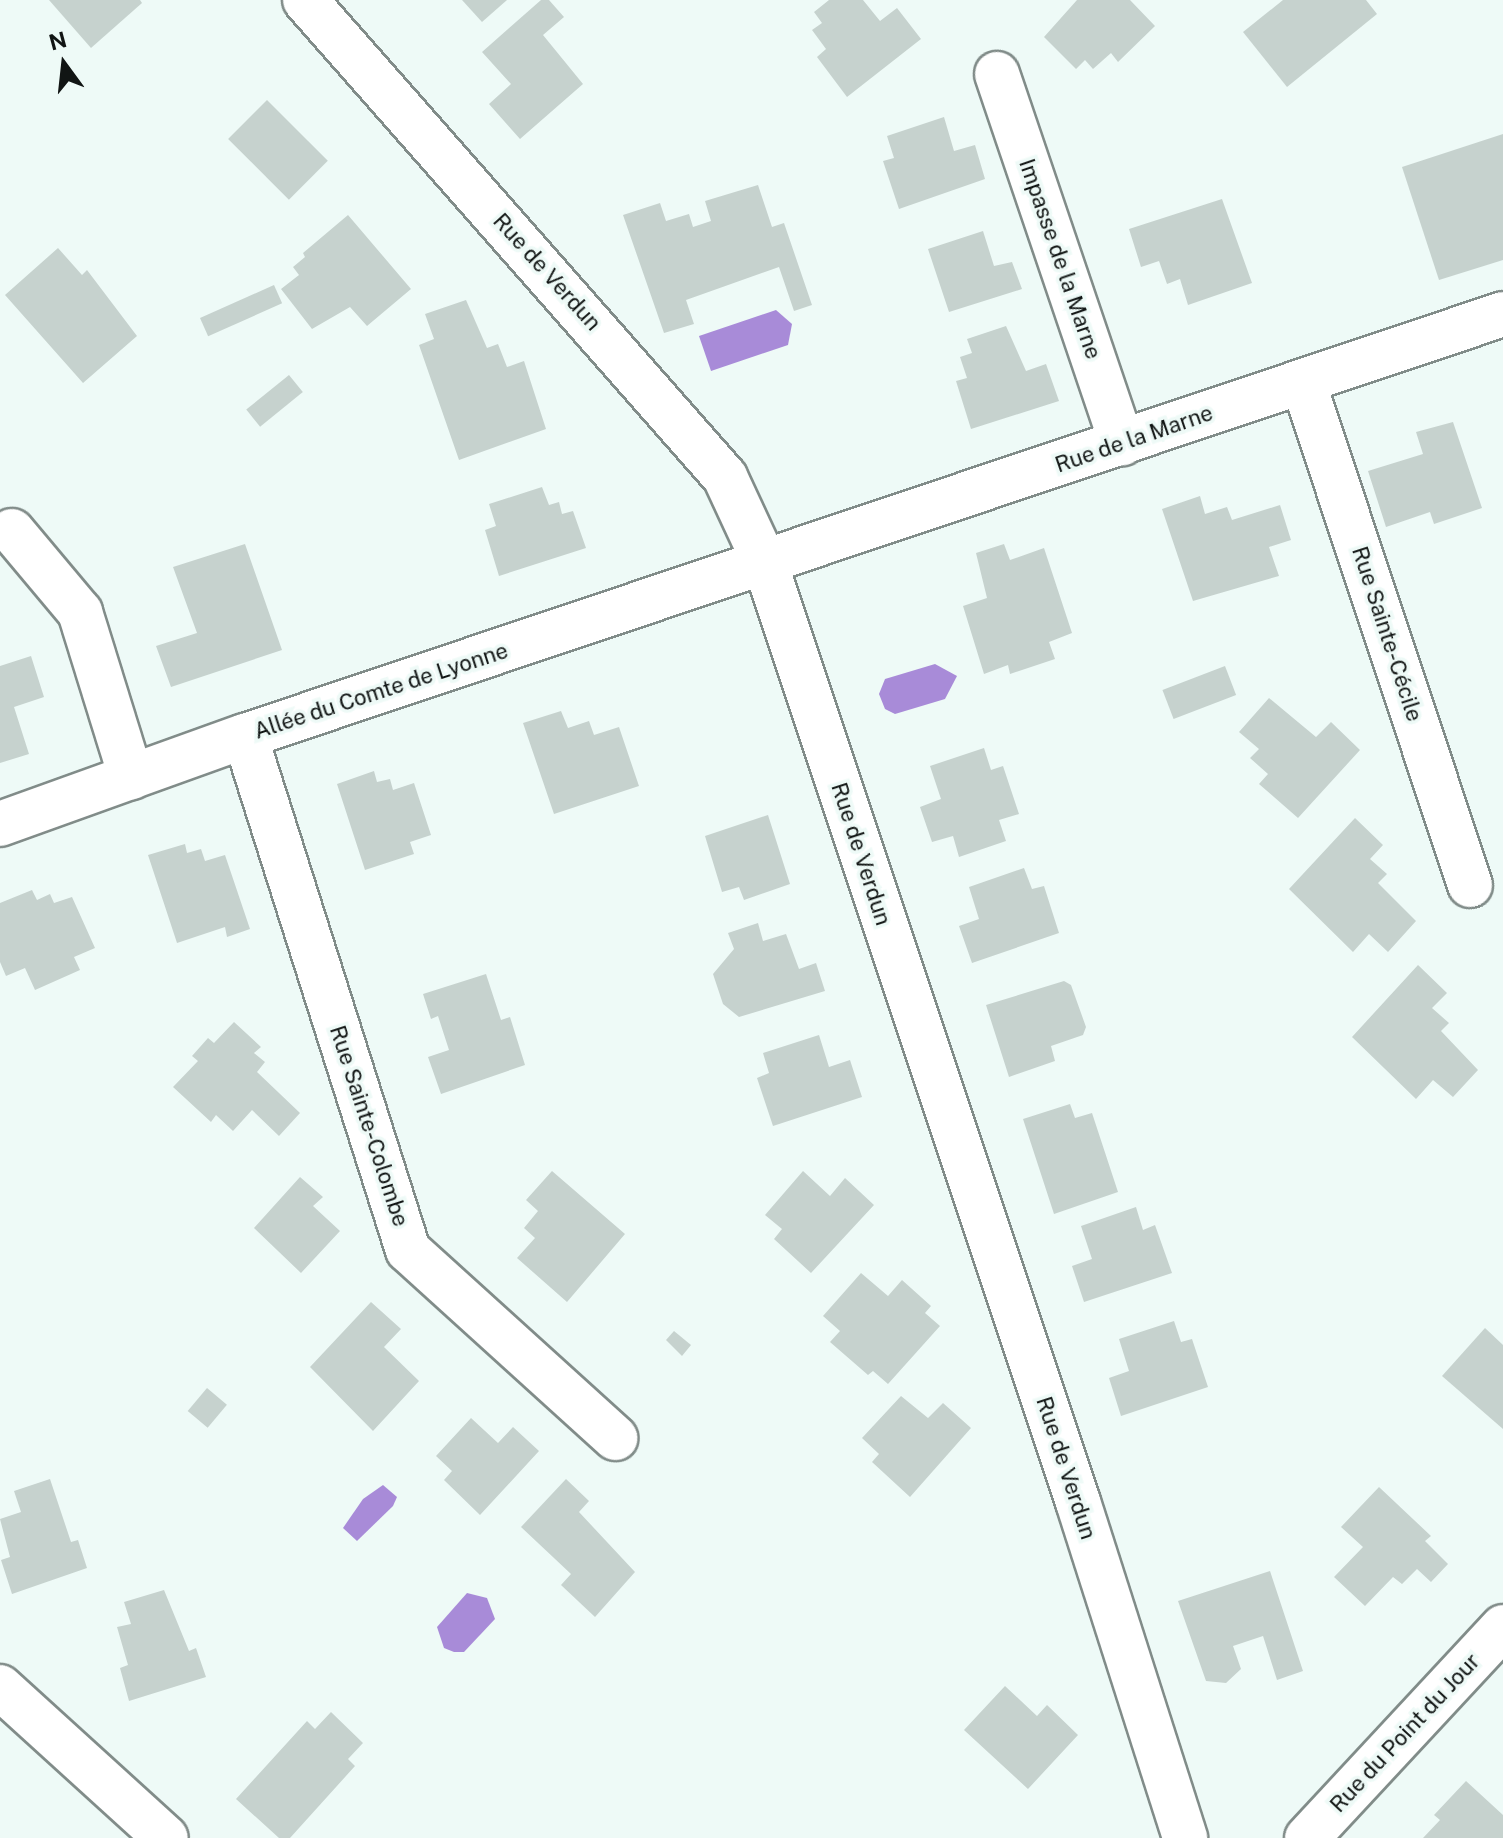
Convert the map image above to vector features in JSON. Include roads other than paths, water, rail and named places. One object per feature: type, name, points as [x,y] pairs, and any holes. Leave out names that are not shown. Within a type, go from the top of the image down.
[{"type":"street","name":"Rue de Verdun","points":[[305,0],[677,418],[725,477],[765,563],[1078,1502],[1185,1838]]},
{"type":"street","name":"Impasse de la Marne","points":[[997,74],[1122,443]]},
{"type":"street","name":"Rue de la Marne","points":[[765,563],[1503,314]]},
{"type":"street","name":"Rue Sainte-Cécile","points":[[1303,382],[1470,885]]},
{"type":"street","points":[[12,531],[80,612],[131,777]]},
{"type":"street","name":"Allée du Comte de Lyonne","points":[[0,824],[245,736],[765,563]]},
{"type":"street","name":"Rue Sainte-Colombe","points":[[245,736],[408,1250],[615,1438]]},
{"type":"street","name":"Rue du Point du Jour","points":[[1307,1838],[1503,1627]]},
{"type":"street","points":[[0,1687],[166,1838]]}]
